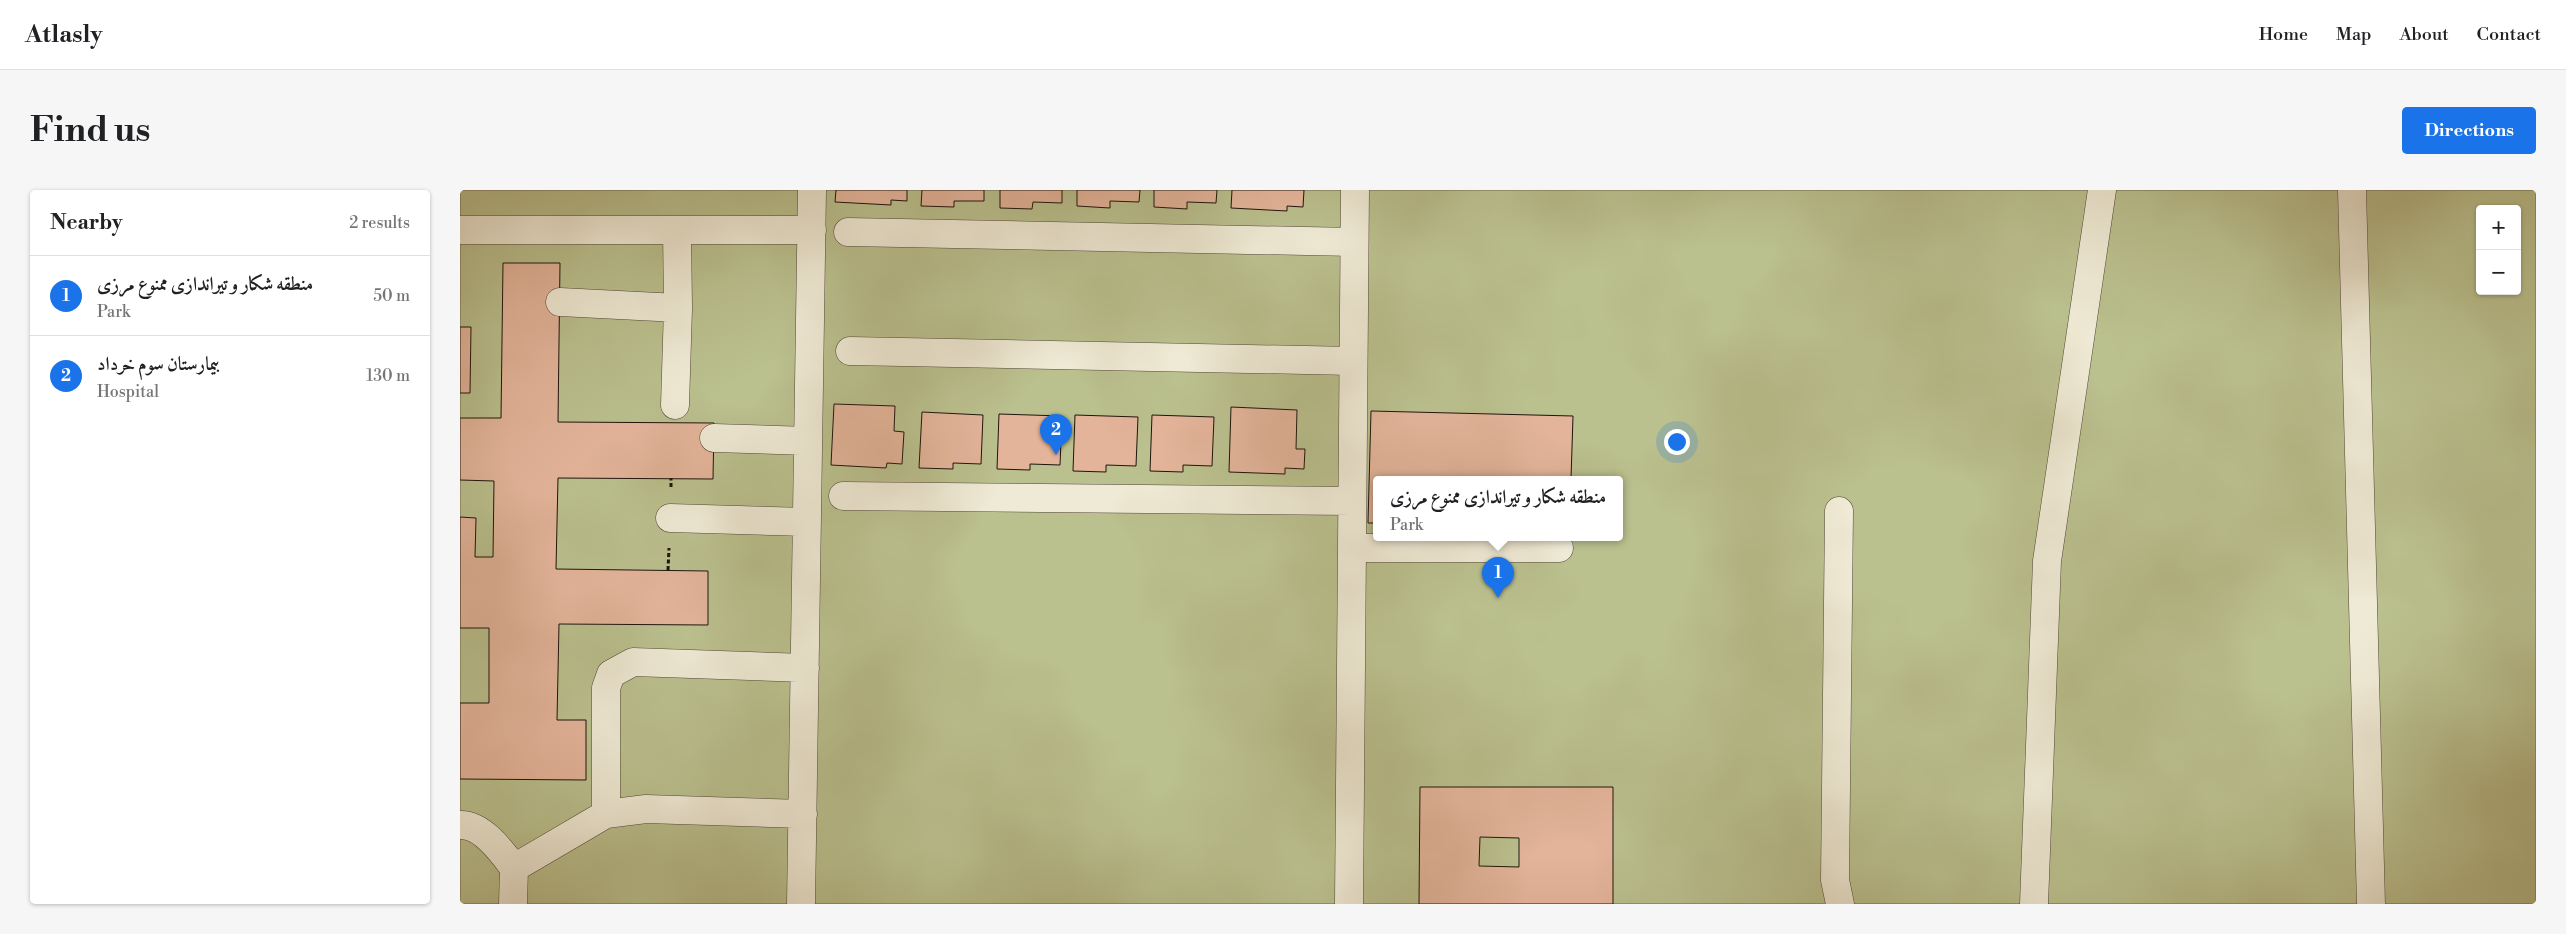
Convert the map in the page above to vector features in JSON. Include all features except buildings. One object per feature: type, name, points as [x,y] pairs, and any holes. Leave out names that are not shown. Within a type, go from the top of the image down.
[{"type":"street","points":[[801,904],[812,190]]},
{"type":"street","points":[[1349,904],[1355,190]]},
{"type":"street","points":[[2034,904],[2047,561],[2102,190]]},
{"type":"street","points":[[2352,190],[2371,904]]},
{"type":"street","points":[[460,230],[812,230]]},
{"type":"street","points":[[676,405],[677,230]]},
{"type":"street","points":[[848,232],[1354,242]]},
{"type":"street","points":[[560,302],[678,308]]},
{"type":"street","points":[[850,351],[1353,361]]},
{"type":"street","points":[[714,438],[808,442]]},
{"type":"street","points":[[843,496],[1352,501]]},
{"type":"street","points":[[1839,511],[1836,880],[1840,904]]},
{"type":"street","points":[[670,518],[807,522]]},
{"type":"street","points":[[1352,548],[1559,548]]},
{"type":"street","points":[[606,814],[606,688],[611,674],[633,662],[805,668]]},
{"type":"street","points":[[514,868],[606,814],[646,809],[803,814]]},
{"type":"street","points":[[460,825],[466,824],[493,841],[514,868],[513,904]]},
{"type":"green space","points":[[460,190],[2536,190],[2536,904],[460,904]]},
{"type":"place","name":"بیمارستان سوم خرداد","points":[[1056,455]]},
{"type":"place","name":"منطقه شکار و تیراندازی ممنوع مرزی","points":[[1498,598]]}]
